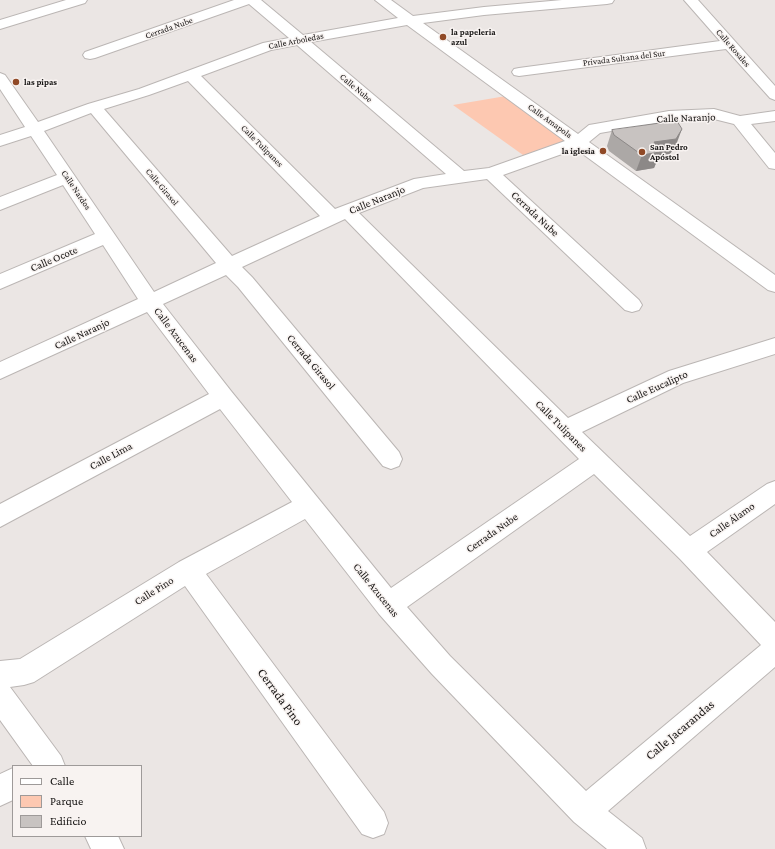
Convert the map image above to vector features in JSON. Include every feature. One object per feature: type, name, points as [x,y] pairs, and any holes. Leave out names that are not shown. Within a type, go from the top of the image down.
[{"type":"street","points":[[0,25],[80,0]]},
{"type":"street","name":"Cerrada Nube","points":[[90,55],[247,0]]},
{"type":"street","name":"Calle Nube","points":[[253,0],[459,176]]},
{"type":"street","name":"Calle Amapola","points":[[382,0],[412,20],[775,285]]},
{"type":"street","name":"Calle Arboledas","points":[[0,141],[94,107],[144,92],[268,46],[412,20],[480,5],[607,0]]},
{"type":"street","name":"Calle Rosales","points":[[691,0],[775,95]]},
{"type":"street","name":"Privada Sultana del Sur","points":[[519,72],[729,44]]},
{"type":"street","name":"Calle Tulipanes","points":[[191,74],[340,214],[689,550],[775,640]]},
{"type":"street","name":"Calle Nardos","points":[[0,79],[35,128],[151,302]]},
{"type":"street","name":"Calle Girasol","points":[[94,107],[229,266]]},
{"type":"street","name":"Calle Naranjo","points":[[0,371],[340,214],[420,183],[459,176],[491,173],[578,142],[595,129],[669,116],[714,114],[740,121],[775,116]]},
{"type":"street","points":[[740,121],[775,164]]},
{"type":"street","name":"Cerrada Nube","points":[[491,173],[632,305]]},
{"type":"street","points":[[0,204],[67,177]]},
{"type":"street","name":"Calle Ocote","points":[[0,282],[107,236]]},
{"type":"street","name":"Cerrada Girasol","points":[[229,266],[246,282],[392,459]]},
{"type":"street","name":"Calle Azucenas","points":[[151,302],[223,397],[388,605],[441,665],[585,810],[631,849]]},
{"type":"street","name":"Calle Eucalipto","points":[[565,430],[676,377],[775,346]]},
{"type":"street","name":"Calle Lima","points":[[0,516],[223,397]]},
{"type":"street","name":"Cerrada Nube","points":[[388,605],[596,460]]},
{"type":"street","name":"Calle Álamo","points":[[689,550],[775,491]]},
{"type":"street","name":"Calle Pino","points":[[0,675],[24,672],[188,570],[308,505]]},
{"type":"street","name":"Cerrada Pino","points":[[188,570],[373,823]]},
{"type":"street","name":"Calle Jacarandas","points":[[585,810],[775,650]]},
{"type":"street","points":[[0,698],[45,764]]},
{"type":"street","points":[[0,791],[12,784]]},
{"type":"street","points":[[101,837],[109,849]]},
{"type":"green space","points":[[512,95],[581,145],[523,155],[453,105]]},
{"type":"building","points":[[677,121],[682,129],[676,139],[654,142],[660,152],[642,155],[614,135],[612,130]]},
{"type":"place","name":"la papeleria azul","points":[[443,37]]},
{"type":"place","name":"las pipas","points":[[16,82]]},
{"type":"place","name":"la iglesia","points":[[603,151]]},
{"type":"place","name":"San Pedro Apóstol","points":[[642,152]]}]
